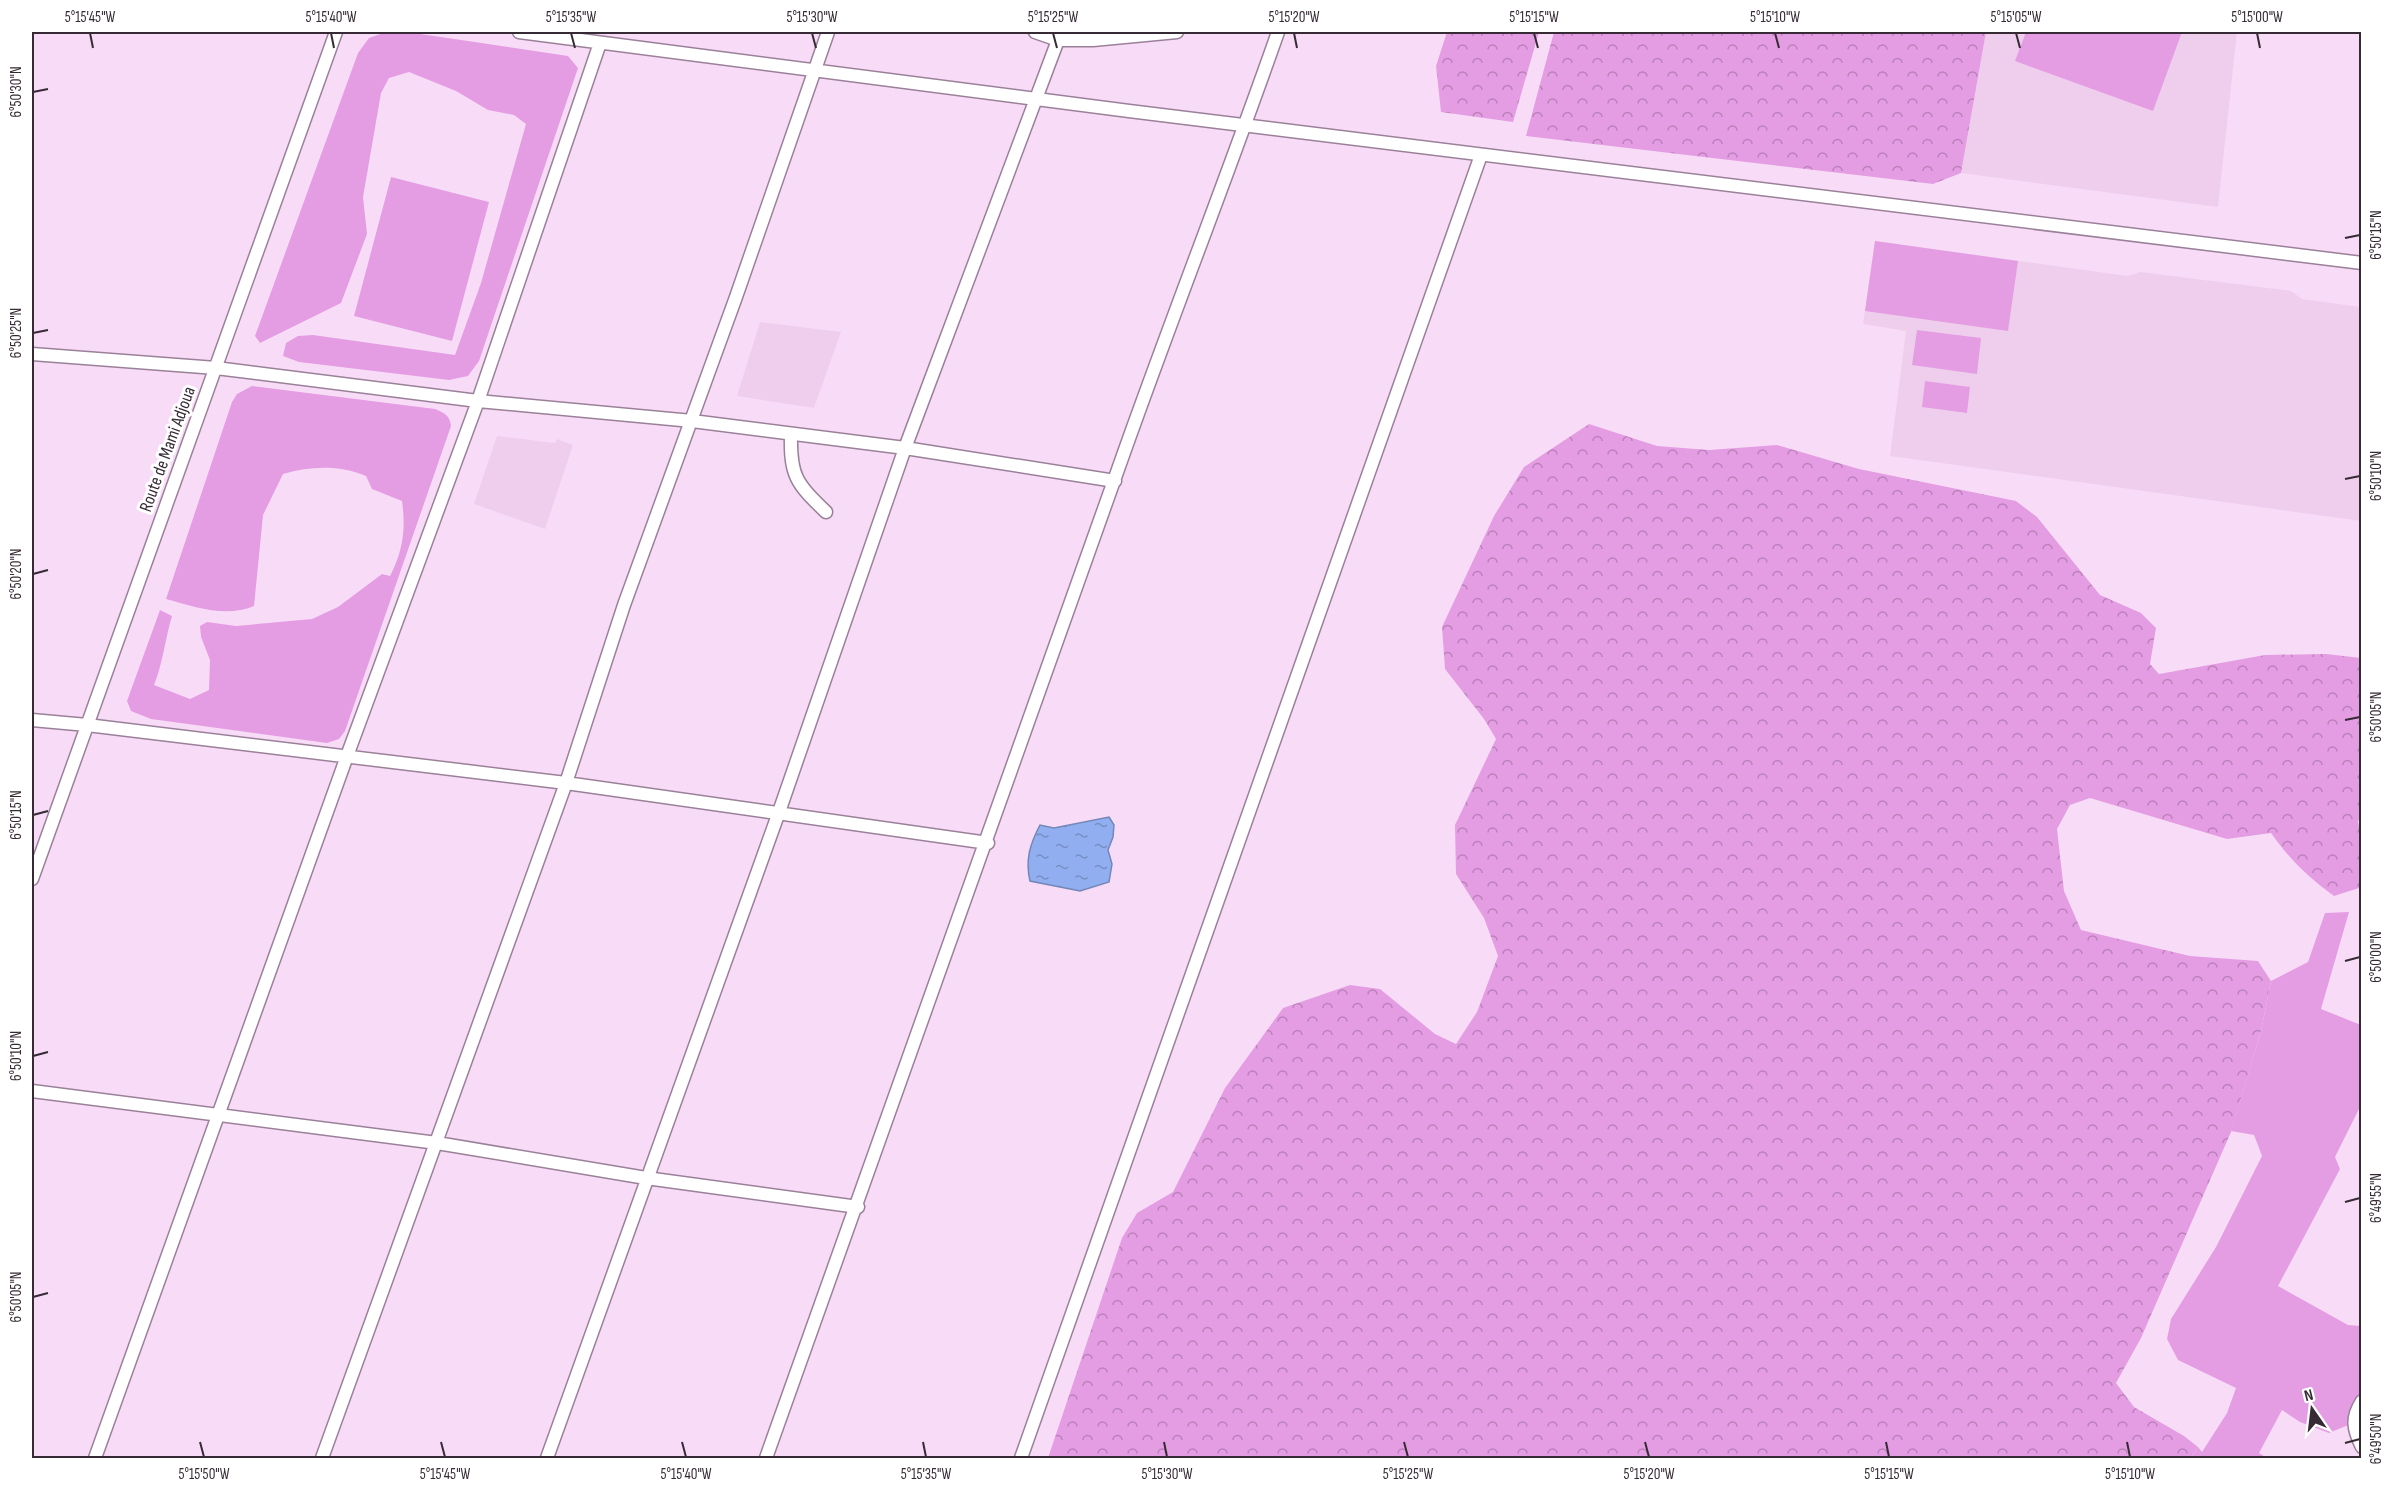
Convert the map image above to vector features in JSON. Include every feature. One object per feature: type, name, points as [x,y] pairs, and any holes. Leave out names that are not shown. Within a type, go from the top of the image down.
[{"type":"street","name":"Route de Mami Adjoua","points":[[32,879],[336,32]]},
{"type":"street","points":[[519,32],[1481,155],[2361,263]]},
{"type":"street","points":[[322,1458],[566,783],[624,605],[692,421],[828,32]]},
{"type":"street","points":[[1035,32],[1058,40],[1093,40],[1177,32]]},
{"type":"street","points":[[766,1458],[1278,32]]},
{"type":"street","points":[[547,1458],[779,812],[905,448],[1034,97],[1058,40]]},
{"type":"street","points":[[95,1458],[347,756],[478,401],[600,43]]},
{"type":"street","points":[[1021,1458],[1481,155]]},
{"type":"street","points":[[32,354],[216,368],[478,401],[692,421],[905,448],[1115,481]]},
{"type":"street","points":[[791,434],[791,468],[803,489],[826,512]]},
{"type":"street","points":[[32,720],[566,783],[988,843]]},
{"type":"street","points":[[32,1091],[437,1143],[646,1178],[858,1207]]},
{"type":"street","points":[[2361,1401],[2353,1415],[2355,1435],[2361,1447]]},
{"type":"shaded area","points":[[1986,32],[2237,32],[2218,207],[1961,173]]},
{"type":"shaded area","points":[[1875,241],[2128,276],[2140,272],[2291,291],[2302,299],[2361,307],[2361,521],[1890,456],[1906,331],[1863,324]]},
{"type":"shaded area","points":[[760,322],[841,332],[814,408],[737,396]]},
{"type":"shaded area","points":[[497,436],[555,443],[557,439],[573,445],[545,529],[474,504]]},
{"type":"green space","points":[[386,32],[407,32],[568,56],[578,68],[479,361],[468,376],[449,380],[299,362],[283,356],[286,343],[298,336],[313,335],[455,355],[481,283],[526,124],[514,115],[488,110],[456,91],[409,72],[389,78],[381,93],[363,197],[367,234],[341,303],[260,343],[255,336],[358,53],[369,38]]},
{"type":"green space","points":[[1447,32],[1539,32],[1513,122],[1441,112],[1436,66]]},
{"type":"green space","points":[[1554,32],[1986,32],[1961,173],[1933,184],[1526,136]]},
{"type":"green space","points":[[2026,32],[2182,32],[2153,111],[2015,61]]},
{"type":"green space","points":[[391,177],[489,202],[452,341],[354,316]]},
{"type":"green space","points":[[1875,241],[2018,261],[2008,331],[1865,311]]},
{"type":"green space","points":[[1917,330],[1981,338],[1977,374],[1912,365]]},
{"type":"green space","points":[[1925,381],[1970,387],[1967,413],[1922,407]]},
{"type":"green space","points":[[252,386],[435,409],[446,415],[451,426],[345,731],[339,739],[327,743],[151,719],[131,711],[127,701],[160,610],[172,616],[154,685],[190,699],[209,690],[210,660],[201,637],[200,626],[207,622],[236,626],[312,619],[338,607],[382,574],[390,576],[398,558],[404,521],[402,501],[372,489],[366,476],[356,472],[336,468],[304,469],[283,474],[263,515],[254,606],[221,611],[166,599],[232,402],[237,394]]},
{"type":"green space","points":[[1589,424],[1657,446],[1709,450],[1777,445],[1859,469],[2016,501],[2037,517],[2100,595],[2141,613],[2156,628],[2150,664],[2159,674],[2265,655],[2326,654],[2361,658],[2362,817],[2358,821],[2361,837],[2362,883],[2359,888],[2334,896],[2300,868],[2271,833],[2227,839],[2090,798],[2070,805],[2057,829],[2064,891],[2081,930],[2190,956],[2258,961],[2271,981],[2261,1031],[2231,1132],[2141,1338],[2116,1383],[2134,1407],[2184,1436],[2198,1447],[2191,1458],[1048,1458],[1122,1238],[1137,1213],[1173,1192],[1225,1088],[1283,1008],[1350,985],[1380,989],[1435,1034],[1456,1044],[1477,1012],[1498,956],[1484,918],[1456,874],[1455,825],[1496,739],[1484,719],[1445,669],[1442,627],[1494,516],[1524,467]]},
{"type":"green space","points":[[2349,912],[2321,1009],[2361,1025],[2361,1105],[2335,1157],[2340,1169],[2278,1286],[2348,1325],[2361,1326],[2361,1427],[2358,1421],[2329,1433],[2300,1422],[2282,1410],[2259,1453],[2267,1458],[2191,1458],[2198,1447],[2202,1452],[2227,1413],[2236,1388],[2178,1360],[2167,1339],[2171,1319],[2216,1247],[2262,1156],[2254,1135],[2231,1131],[2261,1031],[2271,981],[2308,962],[2325,913]]},
{"type":"water","points":[[1109,817],[1114,825],[1113,837],[1108,850],[1112,864],[1109,882],[1080,891],[1030,881],[1029,852],[1040,825],[1054,828]]}]
